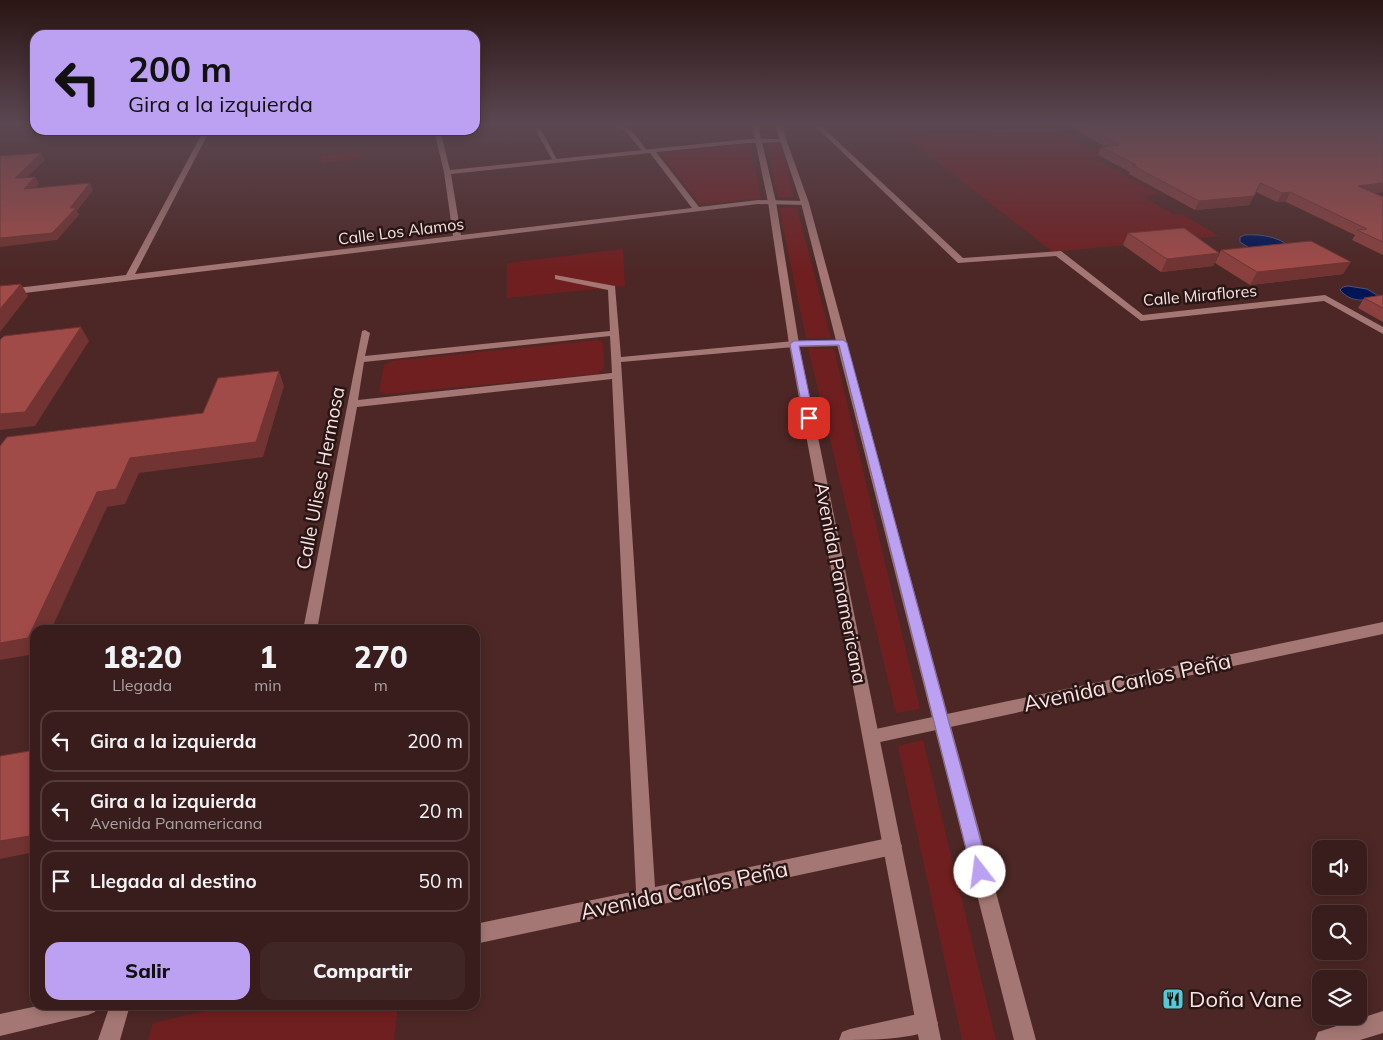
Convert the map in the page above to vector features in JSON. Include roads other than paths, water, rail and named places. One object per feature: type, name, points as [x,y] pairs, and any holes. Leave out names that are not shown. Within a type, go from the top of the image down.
[{"type":"street","points":[[129,278],[184,174]]},
{"type":"street","points":[[447,174],[457,237]]},
{"type":"street","points":[[668,174],[697,209]]},
{"type":"street","name":"Avenida Panamericana","points":[[765,174],[772,202],[794,344],[928,1031]]},
{"type":"street","points":[[795,174],[805,203],[843,343],[1025,1040]]},
{"type":"street","name":"Calle Miraflores","points":[[868,174],[961,261],[1058,253],[1140,318],[1325,298],[1383,331]]},
{"type":"street","name":"Calle Los Alamos","points":[[0,293],[758,202],[805,203]]},
{"type":"street","points":[[558,277],[612,288],[613,333],[646,898]]},
{"type":"street","name":"Calle Ulises Hermosa","points":[[311,625],[365,333]]},
{"type":"street","points":[[360,360],[613,333]]},
{"type":"street","points":[[615,360],[794,344],[843,343]]},
{"type":"street","points":[[353,404],[616,376]]},
{"type":"street","name":"Avenida Carlos Peña","points":[[871,737],[1383,628]]},
{"type":"street","name":"Avenida Carlos Peña","points":[[480,933],[893,846]]},
{"type":"street","points":[[0,1025],[66,1010]]},
{"type":"street","points":[[109,1040],[118,1010]]},
{"type":"street","points":[[1326,1040],[1383,1022]]},
{"type":"street","points":[[850,1040],[928,1031]]},
{"type":"place","name":"Doña Vane","points":[[1173,999]]}]
